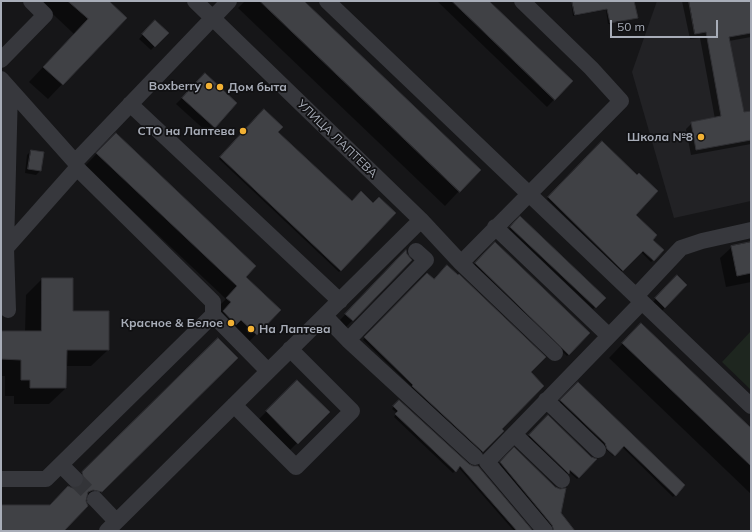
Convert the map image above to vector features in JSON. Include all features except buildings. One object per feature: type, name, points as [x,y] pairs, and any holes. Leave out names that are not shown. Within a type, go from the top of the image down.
[{"type":"street","points":[[1,60],[45,15],[31,1]]},
{"type":"street","name":"УЛИЦА ЛАПТЕВА","points":[[195,1],[421,220],[461,263],[555,353]]},
{"type":"street","points":[[6,248],[130,104],[229,1]]},
{"type":"street","points":[[327,1],[751,406]]},
{"type":"street","points":[[461,263],[528,193],[620,101],[591,68],[522,1]]},
{"type":"street","points":[[6,84],[76,165],[213,302],[213,315],[268,371]]},
{"type":"street","points":[[6,84],[6,248],[8,310]]},
{"type":"street","points":[[130,104],[340,301]]},
{"type":"street","points":[[95,499],[112,526],[421,220]]},
{"type":"street","points":[[495,227],[609,336]]},
{"type":"street","points":[[545,531],[487,462],[609,336],[682,248],[702,241],[751,230]]},
{"type":"street","points":[[348,340],[426,260],[416,251]]},
{"type":"street","points":[[1,479],[46,479],[213,315]]},
{"type":"street","points":[[325,316],[348,340],[475,457]]},
{"type":"street","points":[[234,405],[296,468],[352,412],[290,349]]},
{"type":"street","points":[[546,400],[598,450]]},
{"type":"street","points":[[514,434],[562,480]]},
{"type":"street","points":[[61,465],[75,479]]},
{"type":"shaded area","name":"Школа №8","points":[[657,1],[751,1],[751,201],[674,218],[632,72]]},
{"type":"shaded area","points":[[751,331],[751,390],[722,362]]},
{"type":"tunnel","points":[[75,479],[95,499]]},
{"type":"place","name":"Boxberry","points":[[209,86]]},
{"type":"place","name":"Дом быта","points":[[220,87]]},
{"type":"place","name":"СТО на Лаптева","points":[[243,131]]},
{"type":"place","name":"Школа №8","points":[[701,137]]},
{"type":"place","name":"Красное & Белое","points":[[231,323]]},
{"type":"place","name":"На Лаптева","points":[[251,329]]}]
